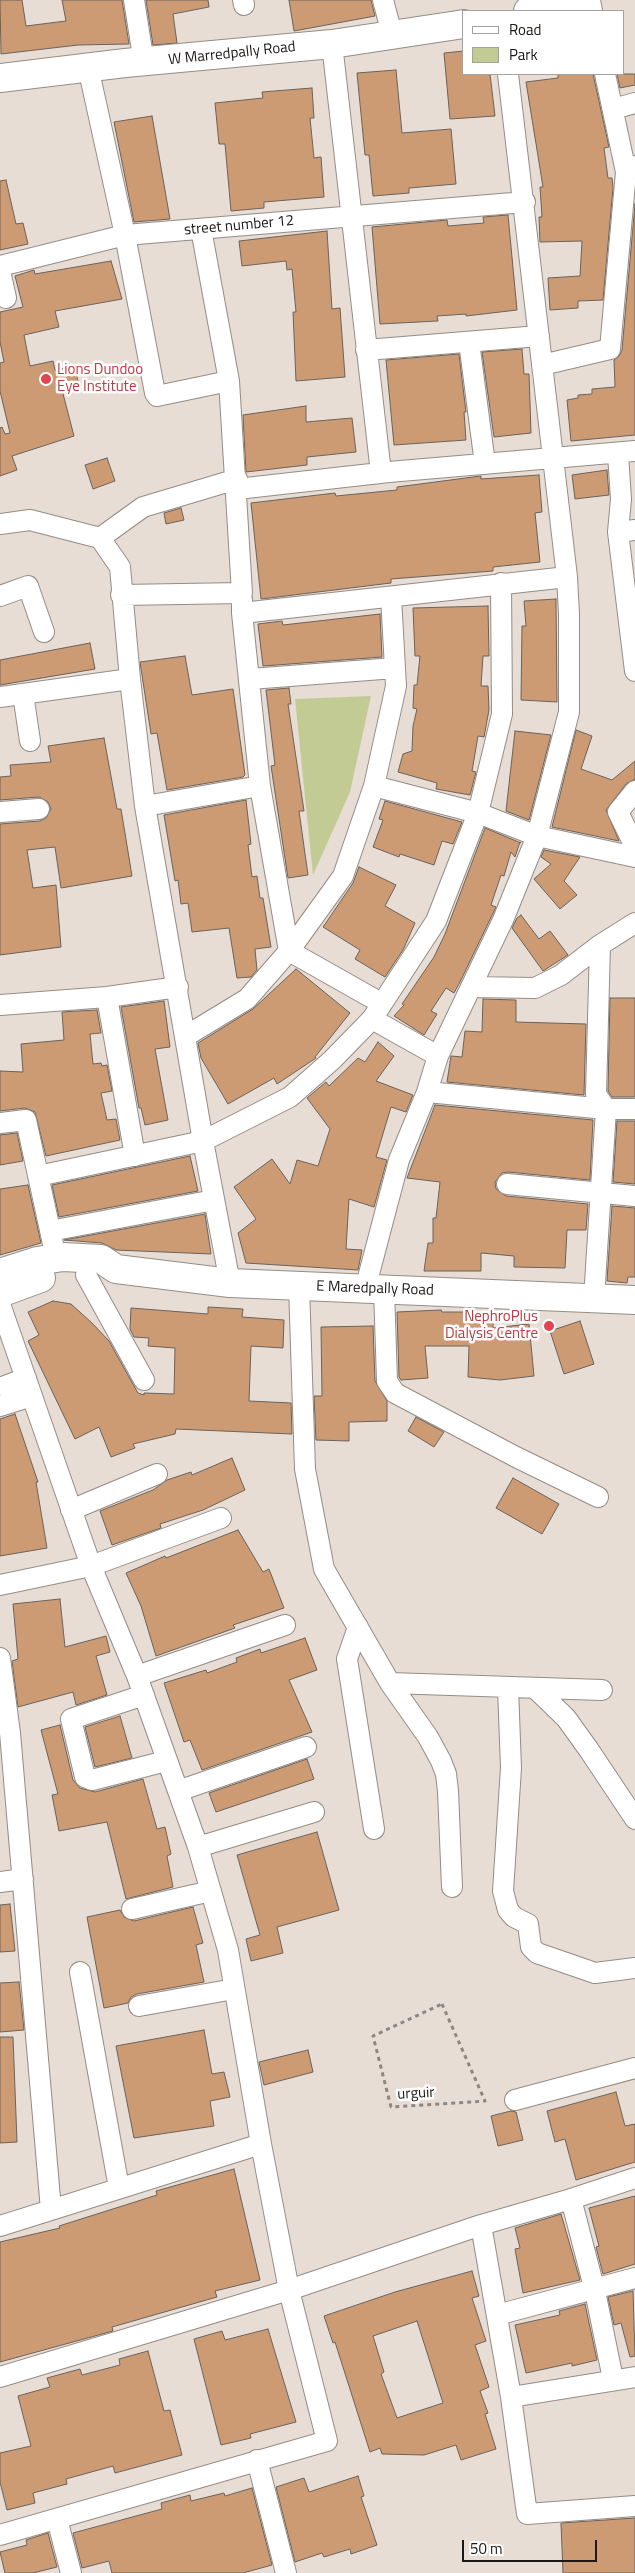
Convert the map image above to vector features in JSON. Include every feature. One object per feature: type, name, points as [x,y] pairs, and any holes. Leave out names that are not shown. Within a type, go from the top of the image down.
[{"type":"main road","points":[[532,10],[573,0]]},
{"type":"main road","name":"W Marredpally Road","points":[[0,78],[88,67],[332,44],[462,24]]},
{"type":"main road","name":"E Maredpally Road","points":[[0,1273],[37,1261],[56,1258],[101,1259],[116,1269]]},
{"type":"main road","name":"E Maredpally Road","points":[[0,1294],[41,1278],[99,1275],[116,1269],[230,1283],[635,1300]]},
{"type":"street","points":[[134,0],[144,62]]},
{"type":"street","points":[[383,0],[392,34]]},
{"type":"street","points":[[332,44],[380,473]]},
{"type":"street","points":[[88,67],[125,235],[157,396],[229,381]]},
{"type":"street","points":[[508,75],[525,202],[567,577],[570,614],[569,712],[537,836],[502,920],[438,1056],[427,1092],[399,1160],[374,1289],[387,1381],[395,1393],[516,1457],[598,1497]]},
{"type":"street","points":[[542,365],[610,348],[629,203],[630,169],[605,75]]},
{"type":"street","points":[[613,109],[635,103]]},
{"type":"street","name":"street number 12","points":[[0,266],[125,235],[525,202]]},
{"type":"street","points":[[200,229],[229,381],[237,484],[242,603],[260,786],[289,951],[438,1056]]},
{"type":"street","points":[[0,271],[6,298]]},
{"type":"street","points":[[366,350],[539,336]]},
{"type":"street","points":[[468,342],[485,464]]},
{"type":"street","points":[[100,538],[143,507],[237,484],[627,452],[621,498],[626,531],[635,671]]},
{"type":"street","points":[[0,524],[30,520],[100,538],[120,567],[121,595],[145,806],[178,987],[203,1141],[230,1283]]},
{"type":"street","points":[[121,595],[242,603],[391,596],[567,577]]},
{"type":"street","points":[[38,1176],[203,1141],[290,1096],[332,1060],[376,1011],[436,921],[478,813],[502,714],[501,584]]},
{"type":"street","points":[[0,596],[28,586],[44,632]]},
{"type":"street","points":[[186,1036],[247,999],[289,951],[343,876],[374,786],[396,686],[391,596]]},
{"type":"street","points":[[250,679],[395,668]]},
{"type":"street","points":[[0,697],[130,679]]},
{"type":"street","points":[[24,694],[30,741]]},
{"type":"street","points":[[145,806],[260,786]]},
{"type":"street","points":[[374,786],[478,813],[537,836],[635,857]]},
{"type":"street","points":[[635,791],[618,812],[635,847]]},
{"type":"street","points":[[0,812],[39,809]]},
{"type":"street","points":[[471,987],[535,988],[561,975],[600,945],[635,923]]},
{"type":"street","points":[[594,1299],[606,1109],[596,1094],[600,945]]},
{"type":"street","points":[[0,1006],[107,997],[178,987]]},
{"type":"street","points":[[107,997],[134,1156]]},
{"type":"street","points":[[427,1092],[606,1109],[635,1109]]},
{"type":"street","points":[[0,1123],[26,1120],[56,1258]]},
{"type":"street","points":[[506,1184],[635,1196]]},
{"type":"street","points":[[50,1231],[214,1200]]},
{"type":"street","points":[[86,1275],[144,1380]]},
{"type":"street","points":[[299,1286],[305,1470],[324,1569],[390,1683],[428,1737],[446,1774],[452,1887]]},
{"type":"street","points":[[0,1304],[19,1388],[71,1510],[91,1566],[137,1676],[198,1847],[228,1950],[261,2144],[289,2290],[327,2440],[0,2535]]},
{"type":"street","points":[[0,1406],[19,1388]]},
{"type":"street","points":[[71,1510],[157,1474]]},
{"type":"street","points":[[0,1585],[91,1566],[220,1518]]},
{"type":"street","points":[[137,1676],[285,1625]]},
{"type":"street","points":[[358,1627],[347,1660],[374,1829]]},
{"type":"street","points":[[0,1658],[8,1807],[23,1879],[51,2210]]},
{"type":"street","points":[[390,1683],[602,1690]]},
{"type":"street","points":[[508,1688],[511,1768],[503,1891],[508,1910],[514,1917],[528,1924],[531,1947],[537,1953],[595,1973],[635,1968]]},
{"type":"street","points":[[536,1689],[566,1718],[635,1819]]},
{"type":"street","points":[[144,1695],[71,1719],[70,1723],[85,1776],[92,1780],[166,1761]]},
{"type":"street","points":[[178,1791],[306,1748]]},
{"type":"street","points":[[198,1847],[314,1812]]},
{"type":"street","points":[[0,1882],[23,1879]]},
{"type":"street","points":[[132,1909],[211,1891]]},
{"type":"street","points":[[80,1972],[119,2188]]},
{"type":"street","points":[[139,2006],[234,1989]]},
{"type":"street","points":[[515,2100],[635,2068]]},
{"type":"street","points":[[0,2226],[261,2144]]},
{"type":"street","points":[[0,2377],[289,2290],[480,2225],[571,2199],[635,2178]]},
{"type":"street","points":[[571,2199],[594,2291],[612,2379]]},
{"type":"street","points":[[480,2225],[511,2397],[527,2514],[635,2506]]},
{"type":"street","points":[[496,2316],[594,2291],[635,2278]]},
{"type":"street","points":[[511,2397],[612,2379],[635,2377]]},
{"type":"street","points":[[257,2460],[286,2573]]},
{"type":"street","points":[[57,2519],[71,2573]]},
{"type":"path","name":"urguir","points":[[442,2004],[486,2101],[391,2107],[373,2036],[442,2004]]},
{"type":"green space","points":[[371,696],[350,792],[313,875],[295,699]]},
{"type":"building","points":[[0,0],[22,0],[26,26],[66,21],[62,0],[122,0],[129,44],[78,45],[1,54]]},
{"type":"building","points":[[146,0],[208,0],[209,7],[173,14],[177,43],[153,45]]},
{"type":"building","points":[[289,0],[371,0],[375,16],[294,31]]},
{"type":"building","points":[[462,51],[462,75],[490,75],[495,116],[450,119],[444,53]]},
{"type":"building","points":[[396,70],[402,133],[451,129],[456,184],[409,188],[409,193],[373,196],[369,155],[365,155],[357,73]]},
{"type":"building","points":[[635,74],[635,85],[620,88],[617,75]]},
{"type":"building","points":[[558,75],[593,75],[609,147],[604,148],[608,178],[612,178],[613,188],[603,300],[578,301],[578,308],[550,310],[548,278],[580,276],[582,241],[540,242],[539,217],[542,217],[540,187],[543,187],[526,82],[558,78]]},
{"type":"building","points":[[312,88],[314,118],[310,118],[314,158],[321,157],[324,197],[264,202],[264,208],[231,211],[225,144],[219,144],[215,103],[263,98],[262,92]]},
{"type":"building","points":[[152,116],[170,219],[134,222],[114,122]]},
{"type":"building","points":[[6,180],[16,224],[23,223],[28,244],[0,250],[0,181]]},
{"type":"building","points":[[635,204],[635,435],[571,441],[567,400],[578,398],[578,395],[592,394],[592,389],[615,387],[614,360],[622,350]]},
{"type":"building","points":[[508,215],[517,310],[466,316],[466,314],[437,316],[438,321],[380,324],[372,227],[447,220],[448,226],[484,223],[483,217]]},
{"type":"building","points":[[327,231],[332,309],[340,308],[345,377],[296,381],[293,312],[296,312],[292,269],[287,270],[286,261],[242,266],[239,241]]},
{"type":"building","points":[[111,261],[122,299],[55,311],[59,327],[24,335],[30,366],[53,361],[55,370],[75,366],[78,382],[61,386],[74,436],[12,456],[17,470],[0,476],[0,428],[2,427],[5,434],[10,433],[0,391],[0,363],[4,362],[0,342],[0,312],[23,307],[15,276],[34,270],[35,274]]},
{"type":"building","points":[[522,349],[524,374],[529,374],[531,433],[494,437],[482,352]]},
{"type":"building","points":[[459,354],[466,412],[464,412],[466,440],[394,445],[386,360]]},
{"type":"building","points":[[306,406],[306,422],[352,418],[356,452],[307,457],[307,465],[246,472],[243,415]]},
{"type":"building","points":[[107,458],[115,481],[93,489],[85,465]]},
{"type":"building","points":[[607,470],[609,495],[575,499],[572,475]]},
{"type":"building","points":[[539,475],[542,512],[535,513],[540,562],[493,567],[493,571],[391,579],[391,583],[261,599],[251,503],[335,493],[336,496],[397,490],[397,487],[481,476],[481,479]]},
{"type":"building","points":[[181,508],[184,520],[166,524],[164,513]]},
{"type":"building","points":[[556,599],[557,702],[521,700],[522,626],[526,626],[524,601]]},
{"type":"building","points":[[488,606],[489,656],[483,656],[481,686],[488,686],[489,710],[484,737],[478,736],[472,771],[476,772],[470,795],[436,789],[437,783],[398,772],[403,754],[412,751],[413,726],[417,709],[413,708],[414,685],[417,685],[420,656],[415,656],[413,608]]},
{"type":"building","points":[[380,614],[382,657],[263,666],[258,624],[282,621],[283,625]]},
{"type":"building","points":[[90,643],[95,669],[0,685],[0,660]]},
{"type":"building","points":[[185,656],[192,695],[233,689],[245,775],[243,777],[167,790],[157,733],[151,734],[140,662]]},
{"type":"building","points":[[289,688],[291,704],[288,704],[304,811],[299,811],[308,875],[288,878],[271,766],[275,765],[266,690]]},
{"type":"building","points":[[576,730],[592,736],[581,769],[612,780],[635,761],[635,779],[626,784],[606,810],[619,841],[552,827]]},
{"type":"building","points":[[515,731],[551,735],[529,820],[506,811]]},
{"type":"building","points":[[104,738],[117,809],[121,809],[132,876],[61,888],[55,847],[27,850],[33,888],[56,885],[61,947],[0,955],[0,824],[40,821],[46,818],[51,809],[48,802],[39,797],[0,800],[0,777],[11,776],[10,765],[51,762],[48,746]]},
{"type":"building","points":[[246,800],[251,844],[248,845],[252,877],[257,876],[260,898],[263,898],[271,947],[255,949],[257,970],[251,977],[237,978],[229,928],[192,932],[188,903],[181,904],[178,880],[175,881],[164,815]]},
{"type":"building","points":[[385,801],[462,822],[453,844],[442,841],[434,865],[400,854],[399,857],[373,847],[383,820],[379,819]]},
{"type":"building","points":[[485,828],[520,843],[515,857],[511,852],[504,876],[501,875],[491,905],[496,907],[460,982],[454,993],[446,988],[431,1011],[437,1014],[424,1035],[394,1016],[404,1005],[402,1004],[434,957],[445,934]]},
{"type":"building","points":[[544,850],[580,857],[564,881],[577,895],[560,909],[534,879],[551,864],[541,857]]},
{"type":"building","points":[[359,867],[396,885],[385,906],[415,923],[403,950],[385,977],[355,959],[360,950],[323,927],[353,883]]},
{"type":"building","points":[[521,915],[539,939],[550,931],[568,955],[543,971],[512,928],[517,918]]},
{"type":"building","points":[[296,969],[350,1013],[316,1058],[277,1084],[274,1078],[228,1104],[201,1058],[198,1043],[253,1009]]},
{"type":"building","points":[[610,998],[635,998],[635,1097],[612,1097],[608,1091]]},
{"type":"building","points":[[483,999],[516,1000],[516,1022],[586,1024],[584,1095],[447,1082],[451,1056],[462,1057],[465,1031],[482,1032]]},
{"type":"building","points":[[164,1001],[170,1047],[155,1049],[168,1120],[145,1125],[141,1108],[139,1108],[121,1007]]},
{"type":"building","points":[[97,1010],[101,1033],[90,1034],[93,1064],[101,1063],[102,1066],[107,1065],[112,1091],[101,1093],[107,1120],[116,1119],[120,1140],[46,1156],[35,1112],[25,1108],[0,1111],[0,1071],[23,1072],[21,1044],[64,1040],[62,1012]]},
{"type":"building","points":[[378,1042],[394,1056],[376,1081],[413,1095],[406,1112],[391,1107],[376,1157],[387,1160],[374,1207],[349,1199],[346,1249],[362,1250],[358,1270],[246,1263],[238,1233],[256,1219],[234,1187],[272,1159],[290,1184],[297,1160],[318,1166],[330,1129],[307,1098],[326,1082],[329,1086],[358,1058],[365,1062]]},
{"type":"building","points":[[435,1105],[593,1120],[590,1180],[508,1172],[502,1173],[495,1182],[496,1189],[506,1196],[588,1204],[586,1230],[567,1230],[565,1268],[514,1267],[514,1256],[481,1253],[481,1271],[424,1271],[428,1243],[433,1243],[433,1218],[436,1218],[440,1182],[407,1178]]},
{"type":"building","points":[[617,1121],[635,1121],[635,1184],[613,1182]]},
{"type":"building","points":[[17,1133],[23,1161],[0,1165],[0,1135]]},
{"type":"building","points":[[190,1156],[198,1191],[59,1217],[52,1185]]},
{"type":"building","points":[[28,1185],[41,1243],[0,1255],[0,1189]]},
{"type":"building","points":[[612,1206],[635,1208],[635,1277],[628,1277],[627,1283],[607,1281]]},
{"type":"building","points":[[205,1214],[211,1254],[116,1250],[102,1243],[64,1240]]},
{"type":"building","points":[[53,1301],[71,1304],[92,1323],[109,1341],[138,1393],[144,1395],[144,1393],[174,1394],[175,1348],[148,1346],[149,1338],[134,1337],[130,1329],[131,1308],[208,1314],[208,1307],[243,1309],[242,1317],[284,1320],[283,1348],[251,1346],[249,1401],[291,1403],[292,1434],[176,1429],[175,1434],[133,1444],[135,1448],[111,1457],[99,1427],[75,1439],[28,1341],[39,1335],[28,1312]]},
{"type":"building","points":[[441,1310],[442,1312],[464,1312],[464,1315],[493,1315],[493,1328],[529,1324],[534,1376],[500,1380],[468,1377],[469,1346],[425,1346],[428,1378],[401,1380],[399,1377],[397,1312]]},
{"type":"building","points":[[580,1321],[594,1364],[564,1374],[550,1331]]},
{"type":"building","points":[[373,1326],[375,1381],[387,1401],[387,1421],[349,1422],[349,1441],[316,1440],[314,1396],[322,1396],[321,1327]]},
{"type":"building","points":[[15,1414],[38,1482],[36,1482],[47,1548],[0,1556],[0,1419]]},
{"type":"building","points":[[416,1417],[444,1432],[434,1447],[408,1431]]},
{"type":"building","points":[[232,1458],[245,1490],[203,1510],[160,1524],[161,1528],[112,1545],[100,1511],[153,1490],[167,1480],[191,1472],[192,1475]]},
{"type":"building","points":[[513,1478],[559,1504],[542,1534],[496,1508]]},
{"type":"building","points":[[238,1530],[263,1572],[269,1569],[284,1608],[233,1625],[235,1628],[156,1656],[141,1606],[126,1573],[165,1556],[166,1558]]},
{"type":"building","points":[[60,1599],[65,1647],[106,1636],[110,1652],[96,1656],[107,1695],[76,1705],[73,1692],[18,1707],[12,1661],[18,1659],[13,1604]]},
{"type":"building","points":[[305,1638],[317,1670],[289,1680],[312,1732],[202,1770],[190,1740],[184,1742],[164,1683],[206,1670],[207,1673],[237,1662],[236,1658],[260,1649],[261,1653]]},
{"type":"building","points":[[120,1716],[132,1758],[95,1767],[85,1727]]},
{"type":"building","points":[[60,1725],[73,1780],[80,1788],[95,1792],[143,1779],[157,1829],[165,1827],[171,1854],[167,1856],[173,1887],[126,1899],[107,1822],[59,1831],[52,1795],[58,1794],[41,1730]]},
{"type":"building","points":[[307,1759],[314,1779],[216,1812],[209,1793]]},
{"type":"building","points":[[317,1832],[339,1910],[277,1927],[283,1953],[251,1961],[246,1939],[260,1935],[237,1855]]},
{"type":"building","points":[[10,1904],[15,1951],[0,1952],[0,1905]]},
{"type":"building","points":[[193,1907],[203,1943],[196,1945],[204,1982],[137,1994],[131,1997],[128,2003],[104,2008],[87,1917],[120,1910],[124,1917],[134,1921]]},
{"type":"building","points":[[19,1982],[24,2030],[0,2032],[0,1983]]},
{"type":"building","points":[[204,2030],[212,2074],[224,2072],[230,2097],[210,2101],[214,2126],[134,2138],[116,2046]]},
{"type":"building","points":[[0,2037],[13,2037],[17,2142],[0,2143]]},
{"type":"building","points":[[308,2050],[313,2072],[264,2085],[259,2062]]},
{"type":"building","points":[[616,2092],[625,2126],[635,2124],[635,2162],[576,2180],[565,2139],[555,2142],[547,2111]]},
{"type":"building","points":[[511,2111],[516,2112],[523,2140],[498,2146],[491,2116]]},
{"type":"building","points":[[234,2169],[260,2280],[215,2291],[217,2297],[112,2327],[113,2331],[0,2362],[0,2242],[60,2228],[59,2226],[157,2195],[156,2191]]},
{"type":"building","points":[[635,2196],[635,2264],[603,2274],[596,2247],[599,2246],[589,2208]]},
{"type":"building","points":[[561,2214],[580,2280],[523,2293],[515,2249],[520,2248],[515,2228]]},
{"type":"building","points":[[472,2271],[479,2296],[472,2298],[486,2341],[475,2345],[489,2387],[480,2391],[488,2413],[485,2414],[496,2449],[461,2460],[456,2445],[424,2455],[382,2454],[380,2448],[370,2452],[335,2342],[333,2343],[324,2316],[395,2292]],"holes":[[[417,2321],[443,2403],[397,2418],[381,2374],[384,2372],[373,2336]]]},
{"type":"building","points":[[633,2291],[635,2356],[630,2357],[621,2323],[614,2325],[608,2297]]},
{"type":"building","points":[[585,2304],[597,2360],[572,2366],[572,2363],[526,2373],[515,2325],[560,2315],[559,2311]]},
{"type":"building","points":[[268,2329],[296,2422],[250,2434],[251,2438],[221,2445],[194,2339],[222,2331],[225,2340]]},
{"type":"building","points":[[148,2351],[164,2411],[170,2410],[182,2455],[115,2473],[113,2466],[66,2479],[67,2484],[33,2493],[35,2503],[7,2510],[0,2482],[0,2453],[31,2446],[18,2396],[50,2387],[47,2378],[80,2369],[82,2375],[120,2365],[119,2359]]},
{"type":"building","points":[[358,2476],[364,2496],[361,2497],[377,2545],[351,2554],[350,2549],[324,2557],[322,2553],[295,2562],[276,2487],[304,2478],[309,2492]]},
{"type":"building","points":[[252,2488],[272,2565],[243,2573],[112,2573],[109,2561],[82,2568],[73,2533],[162,2509],[161,2503],[190,2495],[191,2501],[224,2493],[225,2496]]},
{"type":"building","points":[[635,2518],[635,2573],[563,2573],[561,2523]]},
{"type":"building","points":[[48,2533],[57,2567],[33,2573],[5,2573],[0,2552],[27,2545],[26,2540]]},
{"type":"place","name":"Lions Dundoo Eye Institute","points":[[46,379]]},
{"type":"place","name":"NephroPlus Dialysis Centre","points":[[549,1326]]}]
